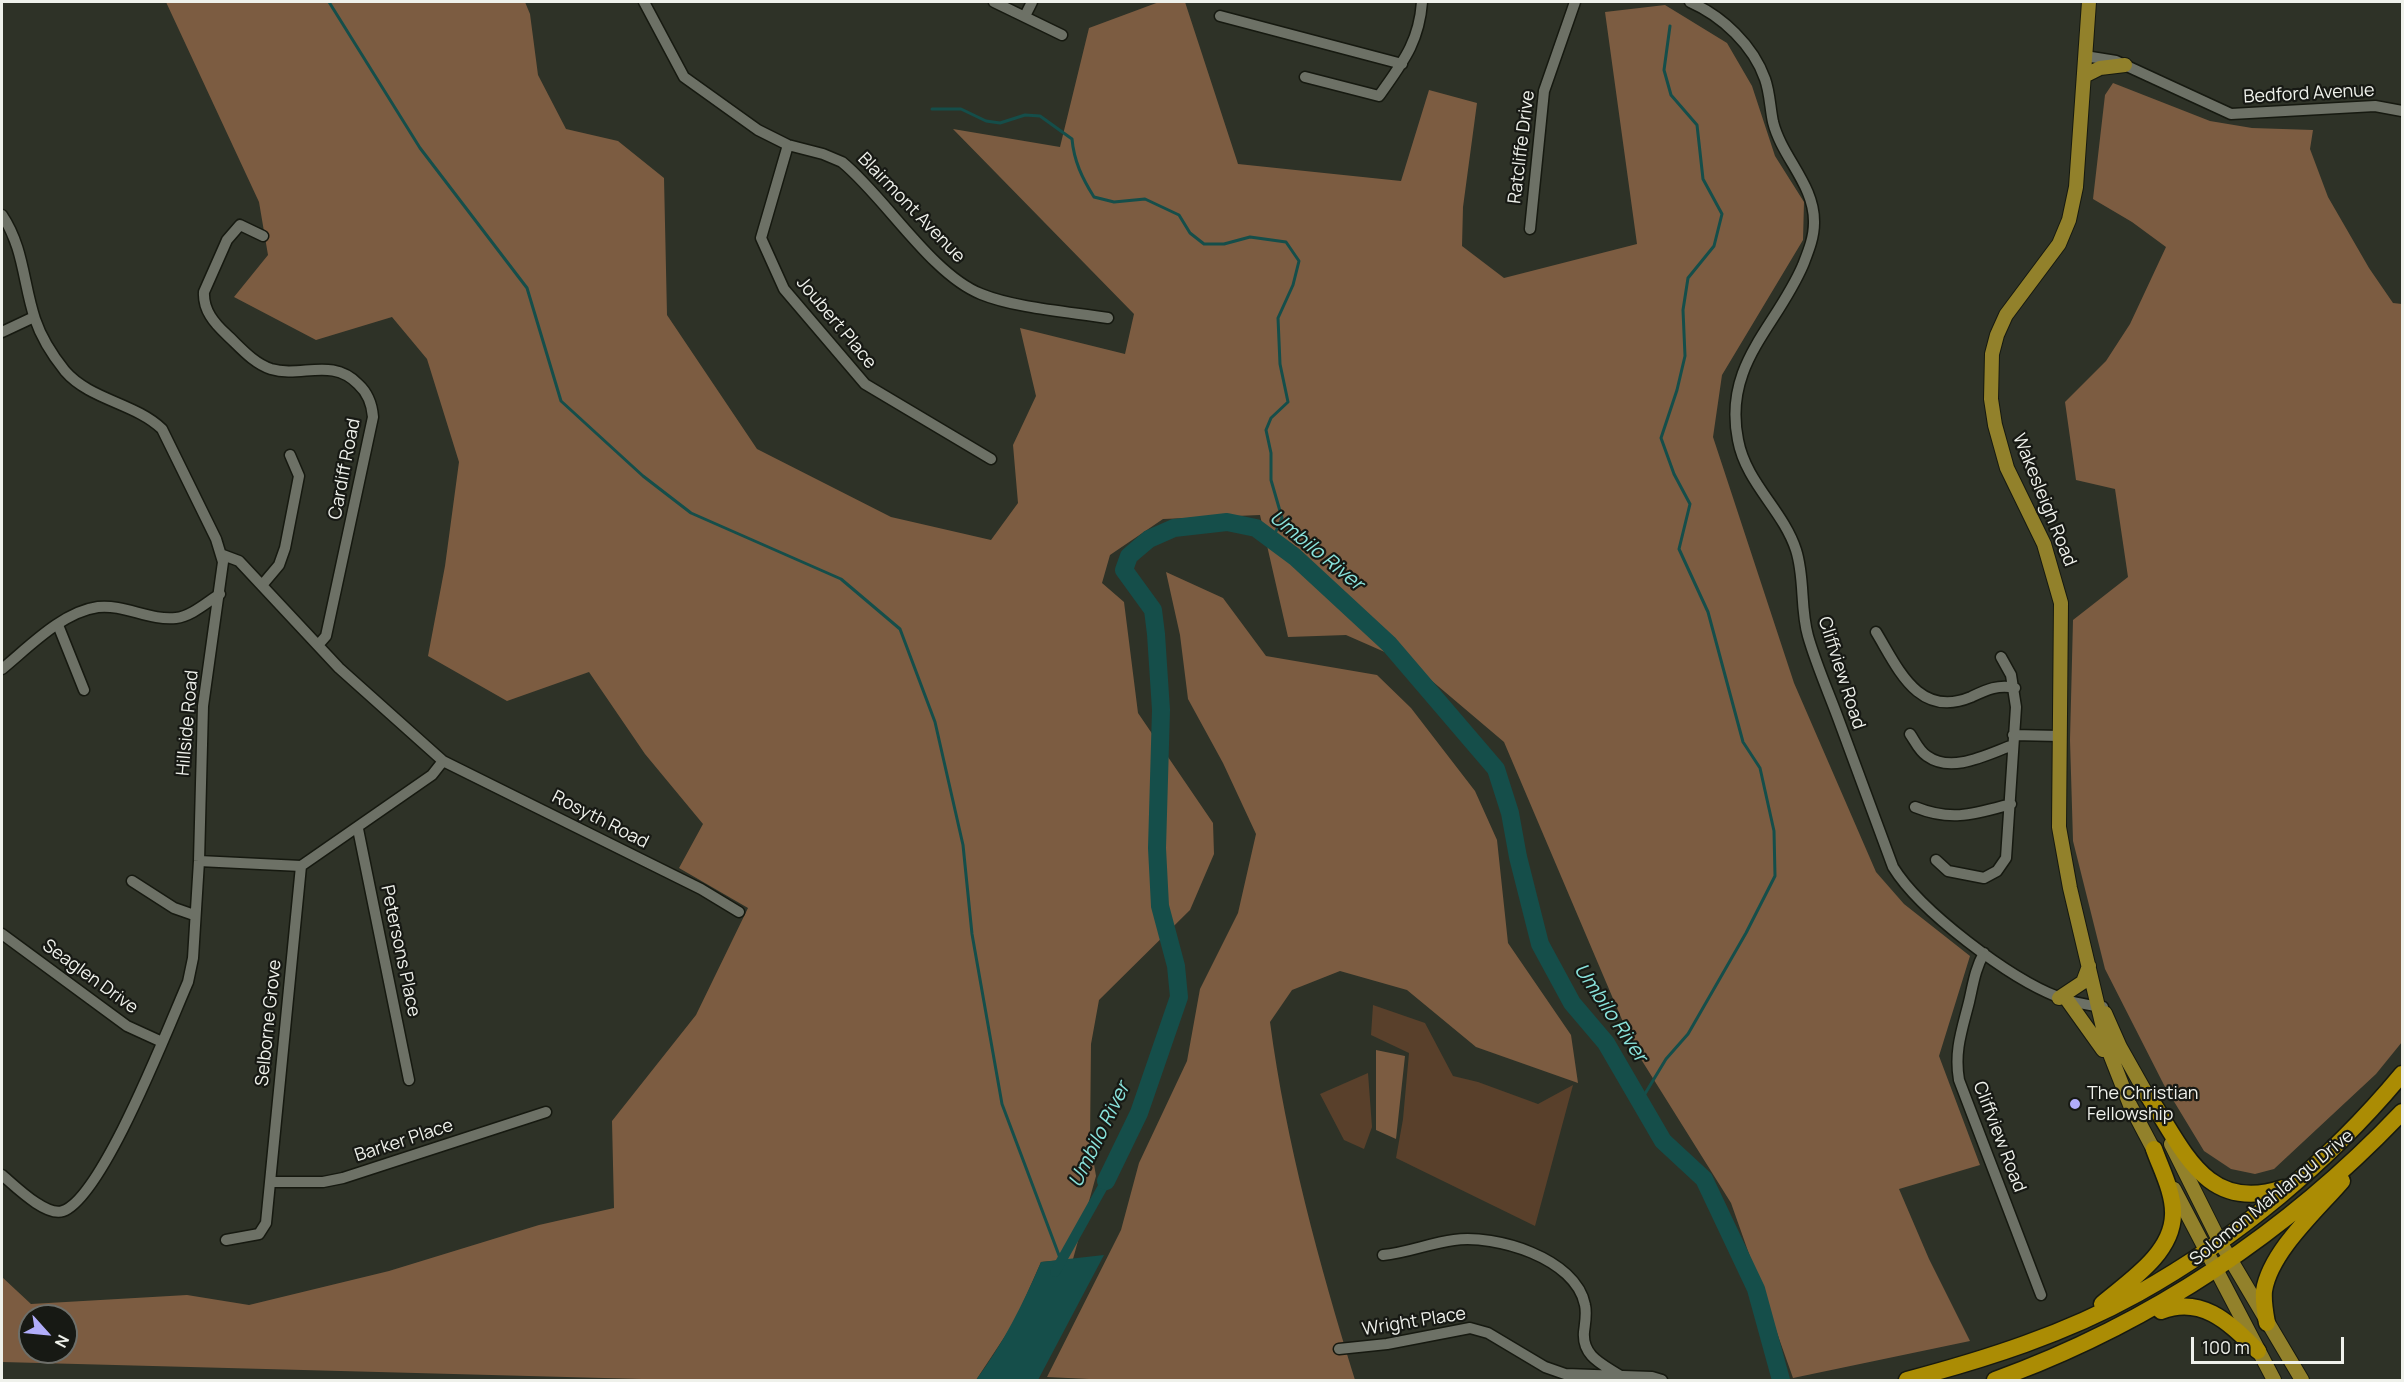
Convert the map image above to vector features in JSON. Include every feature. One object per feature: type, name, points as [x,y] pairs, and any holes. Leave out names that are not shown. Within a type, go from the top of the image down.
[{"type":"highway","name":"Solomon Mahlangu Drive","points":[[1907,1380],[2015,1347],[2083,1320],[2144,1290],[2204,1251],[2295,1184],[2344,1138],[2403,1074]]},
{"type":"highway","points":[[2147,1094],[2198,1169],[2217,1187],[2233,1193],[2256,1195],[2295,1184]]},
{"type":"highway","name":"Solomon Mahlangu Drive","points":[[1995,1380],[2072,1350],[2122,1327],[2214,1270],[2314,1195],[2379,1137],[2403,1112]]},
{"type":"highway","points":[[2267,1323],[2264,1289],[2278,1256],[2379,1137]]},
{"type":"highway","points":[[2083,1320],[2141,1272],[2170,1231],[2173,1216],[2171,1198],[2154,1149]]},
{"type":"highway","points":[[2122,1327],[2170,1308],[2202,1308],[2230,1323],[2258,1351]]},
{"type":"main road","name":"Wakesleigh Road","points":[[2089,2],[2076,187],[2069,220],[2059,244],[2006,315],[1997,335],[1990,377],[1995,424],[2007,468],[2044,544],[2061,603],[2059,827],[2070,888],[2118,1074],[2204,1251],[2274,1380]]},
{"type":"main road","points":[[2084,76],[2100,68],[2125,65]]},
{"type":"main road","points":[[2089,966],[2082,982],[2063,999],[2094,1036],[2118,1074]]},
{"type":"main road","name":"Wakesleigh Road","points":[[2098,1003],[2147,1094],[2219,1240],[2302,1380]]},
{"type":"street","name":"Blairmont Avenue","points":[[644,2],[684,77],[758,130],[788,145],[824,154],[842,162],[931,255],[970,289],[996,299],[1108,318]]},
{"type":"street","points":[[994,2],[1062,35]]},
{"type":"street","points":[[1025,16],[1032,2]]},
{"type":"street","points":[[1305,77],[1379,96],[1402,64],[1416,38],[1422,2]]},
{"type":"street","name":"Ratcliffe Drive","points":[[1530,229],[1544,91],[1575,2]]},
{"type":"street","name":"Cliffview Road","points":[[1690,2],[1722,23],[1746,43],[1757,60],[1766,82],[1780,142],[1806,187],[1813,213],[1811,243],[1793,286],[1752,349],[1737,385],[1735,418],[1743,459],[1750,476],[1780,520],[1796,549],[1807,634],[1893,867],[1912,894],[1984,953],[2063,999],[2098,1003]]},
{"type":"street","points":[[1220,16],[1402,64]]},
{"type":"street","name":"Bedford Avenue","points":[[2085,56],[2125,65],[2231,114],[2375,106],[2402,110]]},
{"type":"street","name":"Joubert Place","points":[[788,145],[761,238],[784,289],[865,384],[992,459]]},
{"type":"street","points":[[2,215],[19,248],[34,317],[47,343],[74,380],[151,418],[162,429],[223,555],[239,561],[263,584],[339,668],[443,761],[432,775],[358,829],[302,866],[285,868],[199,861]]},
{"type":"street","name":"Cardiff Road","points":[[263,236],[240,225],[227,240],[204,292],[204,301],[211,318],[260,364],[279,371],[337,370],[357,382],[365,391],[372,406],[372,423],[340,577],[326,636],[319,644]]},
{"type":"street","points":[[2,332],[34,317]]},
{"type":"street","points":[[263,584],[279,565],[285,548],[299,476],[290,455]]},
{"type":"street","name":"Hillside Road","points":[[2,1175],[52,1211],[63,1211],[74,1204],[111,1154],[188,982],[193,958],[199,861],[203,706],[220,594],[223,555]]},
{"type":"street","points":[[2,669],[58,625],[84,611],[103,607],[177,618],[189,614],[220,594]]},
{"type":"street","points":[[58,625],[84,690]]},
{"type":"street","points":[[1876,632],[1911,688],[1933,700],[1952,703],[1998,686],[2015,688]]},
{"type":"street","points":[[1936,860],[1948,871],[1984,878],[1996,871],[2007,851],[2015,688],[2001,657]]},
{"type":"street","points":[[1910,734],[1926,756],[1948,763],[1969,760],[2013,740],[2060,736]]},
{"type":"street","name":"Rosyth Road","points":[[443,761],[701,889],[739,912]]},
{"type":"street","points":[[1915,807],[1933,815],[1954,817],[2011,804]]},
{"type":"street","name":"Petersons Place","points":[[358,829],[409,1080]]},
{"type":"street","name":"Selborne Grove","points":[[226,1240],[252,1237],[264,1229],[302,866]]},
{"type":"street","points":[[132,881],[174,908],[194,915]]},
{"type":"street","name":"Seaglen Drive","points":[[2,934],[121,1022],[162,1042]]},
{"type":"street","name":"Cliffview Road","points":[[1984,953],[1975,970],[1956,1045],[1956,1064],[1959,1080],[2041,1295]]},
{"type":"street","name":"Barker Place","points":[[270,1182],[324,1182],[343,1178],[546,1112]]},
{"type":"street","points":[[1383,1255],[1465,1239],[1511,1245],[1541,1257],[1570,1280],[1583,1298],[1586,1313],[1584,1342],[1587,1352],[1619,1375]]},
{"type":"street","name":"Wright Place","points":[[1339,1349],[1387,1344],[1470,1328],[1488,1333],[1553,1371],[1575,1376],[1619,1375],[1652,1377],[1662,1380]]},
{"type":"shaded area","points":[[166,2],[525,2],[530,14],[538,75],[566,129],[618,141],[664,178],[667,315],[757,449],[891,517],[991,540],[1018,503],[1013,445],[1036,396],[1020,328],[1125,354],[1134,314],[953,129],[1060,147],[1089,28],[1159,2],[1185,2],[1238,164],[1401,181],[1429,90],[1477,103],[1463,207],[1462,246],[1504,278],[1637,244],[1605,12],[1665,5],[1727,43],[1752,86],[1775,156],[1804,202],[1803,240],[1722,375],[1713,437],[1794,683],[1876,872],[1904,904],[1970,956],[1939,1056],[1980,1165],[1899,1189],[1929,1259],[1970,1341],[1793,1378],[1731,1203],[1634,1048],[1504,742],[1412,664],[1346,635],[1288,637],[1260,515],[1163,519],[1110,555],[1102,583],[1124,602],[1138,713],[1213,823],[1214,854],[1190,910],[1099,1000],[1091,1044],[1090,1141],[1096,1176],[1073,1259],[1041,1262],[1015,1321],[976,1380],[679,1380],[77,1364],[78,1304],[31,1304],[187,1295],[249,1305],[389,1271],[539,1225],[614,1208],[612,1121],[696,1015],[748,908],[679,868],[703,824],[645,754],[589,672],[507,701],[428,656],[445,566],[459,462],[427,359],[392,317],[316,340],[234,297],[268,255],[259,202]]},
{"type":"shaded area","points":[[2113,83],[2210,121],[2252,128],[2313,130],[2310,149],[2328,197],[2369,268],[2393,303],[2402,304],[2402,1042],[2376,1074],[2274,1169],[2255,1174],[2231,1169],[2204,1151],[2164,1085],[2105,969],[2073,841],[2070,740],[2073,620],[2128,577],[2115,489],[2076,480],[2065,402],[2106,361],[2130,324],[2166,247],[2132,222],[2093,199],[2105,95]]},
{"type":"shaded area","points":[[1166,572],[1223,598],[1266,656],[1377,675],[1411,708],[1475,791],[1497,840],[1508,943],[1571,1035],[1578,1083],[1476,1047],[1407,990],[1340,971],[1292,990],[1270,1022],[1294,1158],[1355,1380],[1110,1380],[1047,1377],[1121,1230],[1139,1163],[1187,1061],[1200,989],[1238,913],[1256,834],[1223,763],[1188,699],[1180,635]]},
{"type":"shaded area","points":[[1373,1005],[1425,1023],[1453,1076],[1478,1082],[1538,1104],[1573,1085],[1535,1226],[1396,1158],[1403,1119],[1409,1053],[1371,1035]]},
{"type":"shaded area","points":[[1376,1050],[1405,1056],[1396,1139],[1376,1130]]},
{"type":"shaded area","points":[[1368,1073],[1372,1127],[1364,1149],[1344,1140],[1320,1094]]},
{"type":"shaded area","points":[[2,1277],[31,1304],[18,1304],[18,1362],[2,1362]]},
{"type":"water","points":[[1104,1255],[1038,1380],[976,1380],[1012,1323],[1041,1262]]},
{"type":"waterway","points":[[329,2],[420,148],[527,288],[561,401],[643,476],[691,513],[841,579],[900,629],[935,722],[963,845],[972,934],[1002,1104],[1060,1258]]},
{"type":"waterway","points":[[1640,1102],[1666,1059],[1688,1034],[1746,933],[1775,876],[1774,831],[1760,768],[1743,742],[1708,612],[1679,549],[1690,504],[1674,474],[1661,438],[1677,390],[1685,356],[1683,310],[1688,278],[1714,246],[1722,214],[1703,179],[1697,125],[1671,95],[1664,70],[1670,26]]},
{"type":"waterway","points":[[932,109],[961,109],[986,121],[1000,123],[1025,115],[1040,116],[1072,139],[1079,169],[1094,197],[1114,202],[1145,199],[1179,215],[1190,233],[1204,244],[1224,244],[1250,237],[1286,242],[1299,261],[1293,285],[1278,318],[1280,364],[1288,402],[1271,418],[1266,430],[1271,453],[1271,480],[1282,518],[1272,540]]},
{"type":"waterway","name":"Umbilo River","points":[[1106,1181],[1139,1113],[1179,997],[1176,966],[1160,906],[1157,848],[1161,710],[1153,610],[1124,570],[1129,556],[1149,539],[1174,528],[1227,522],[1256,528],[1295,557],[1389,644],[1496,769],[1510,813],[1518,857],[1540,944],[1572,1003],[1606,1043],[1663,1141],[1704,1179],[1756,1289],[1781,1380]]},
{"type":"waterway","name":"Umbilo River","points":[[1055,1272],[1106,1181]]},
{"type":"place","name":"The Christian Fellowship","points":[[2075,1104]]}]
